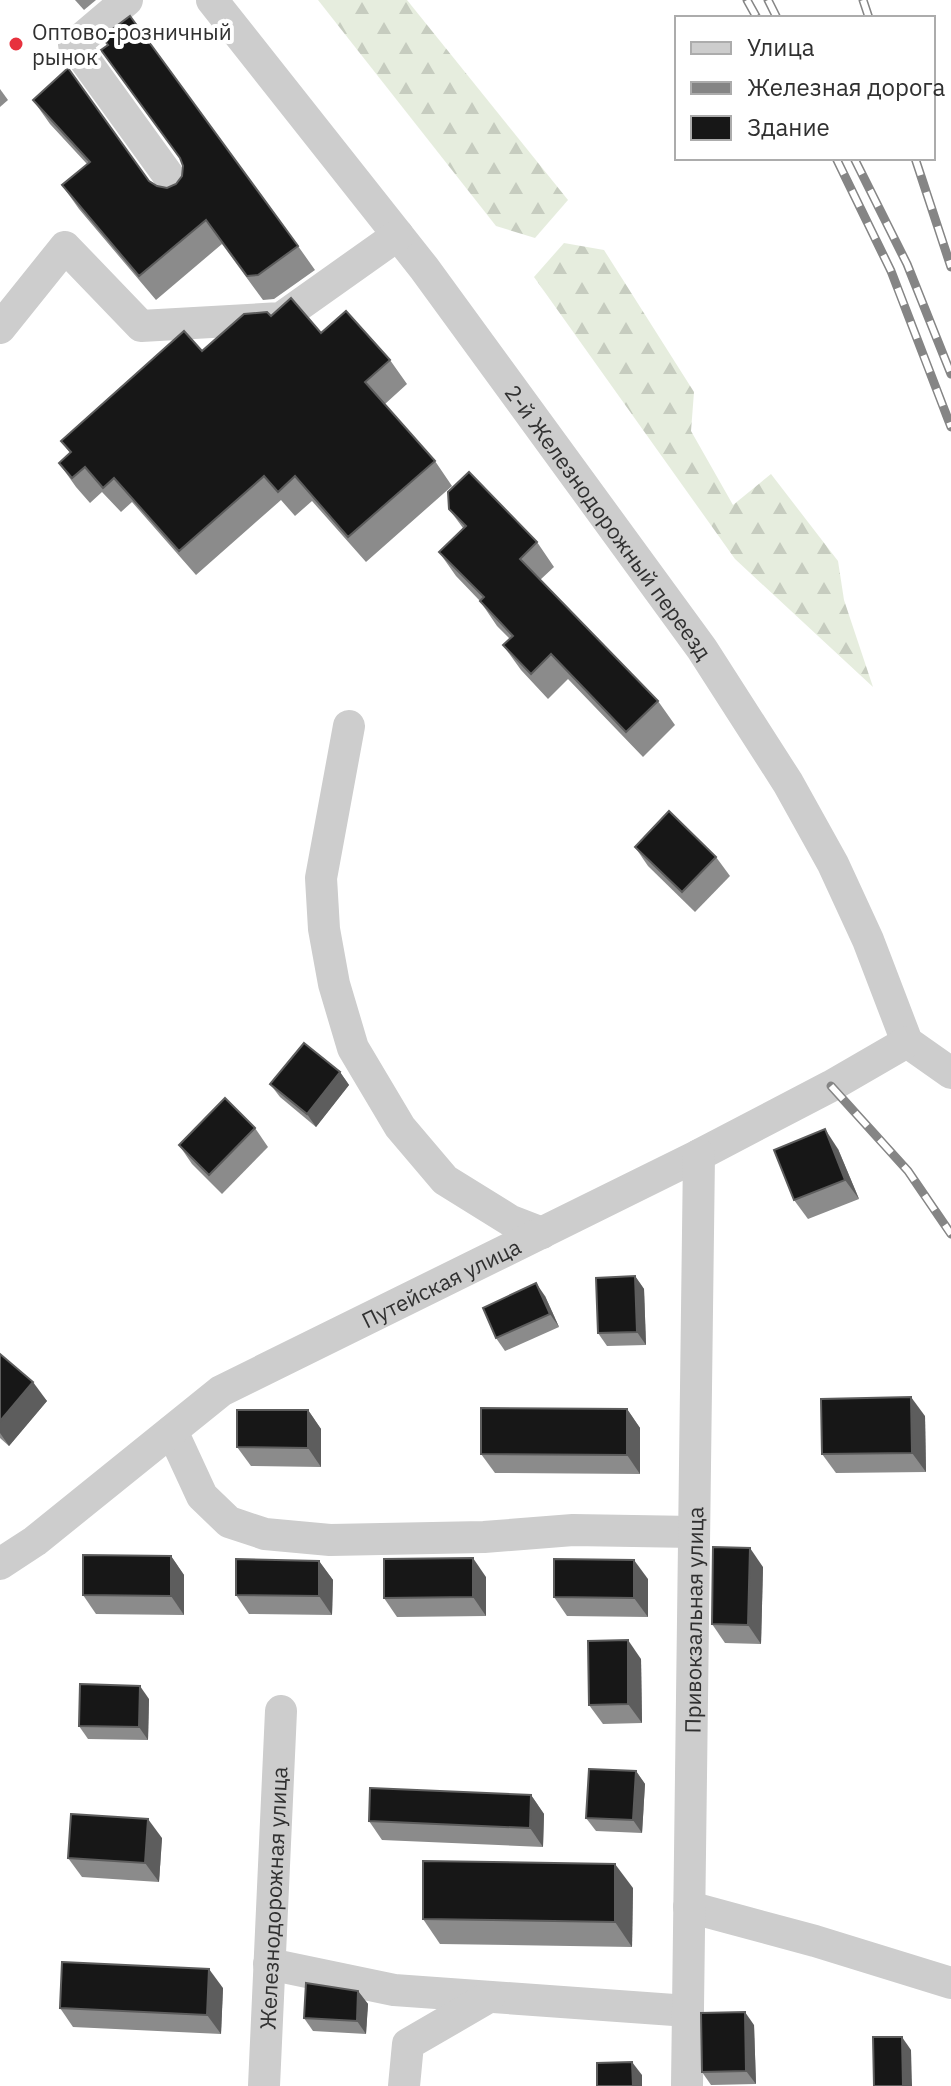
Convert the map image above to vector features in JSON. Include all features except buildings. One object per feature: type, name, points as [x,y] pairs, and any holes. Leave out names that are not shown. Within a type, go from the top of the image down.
[{"type":"street","points":[[127,0],[74,45],[181,193]]},
{"type":"street","name":"2-й Железнодорожный переезд","points":[[212,0],[398,235],[702,649],[788,783],[833,864],[907,1042]]},
{"type":"street","points":[[0,328],[65,247],[141,326],[169,325],[281,318],[398,235]]},
{"type":"street","points":[[349,726],[321,878],[324,929],[334,984],[353,1048],[400,1127],[445,1180],[511,1221],[542,1233]]},
{"type":"street","points":[[907,1042],[951,1073]]},
{"type":"street","name":"Путейская улица","points":[[0,1564],[35,1541],[221,1391],[699,1155],[907,1042]]},
{"type":"street","name":"Привокзальная улица","points":[[687,2086],[699,1155]]},
{"type":"street","points":[[172,1431],[202,1496],[229,1522],[265,1534],[330,1540],[484,1537],[573,1530],[694,1532]]},
{"type":"street","name":"Железнодорожная улица","points":[[264,2086],[281,1711]]},
{"type":"street","points":[[689,1907],[951,1983]]},
{"type":"street","points":[[269,1964],[394,1990],[688,2011]]},
{"type":"street","points":[[404,2086],[408,2044],[489,1997]]},
{"type":"green space","points":[[318,0],[407,0],[568,200],[535,238],[496,226]]},
{"type":"green space","points":[[564,243],[604,250],[694,392],[691,431],[733,505],[771,474],[838,561],[844,600],[873,687],[735,559],[534,277]]},
{"type":"railway","points":[[747,0],[756,16]]},
{"type":"railway","points":[[768,0],[776,16]]},
{"type":"railway","points":[[863,0],[868,16]]},
{"type":"railway","points":[[837,160],[891,271],[951,427]]},
{"type":"railway","points":[[855,160],[907,264],[951,374]]},
{"type":"railway","points":[[916,160],[951,267]]},
{"type":"railway","points":[[831,1086],[908,1171],[951,1234]]},
{"type":"place","name":"Оптово-розничный рынок","points":[[16,44]]}]
